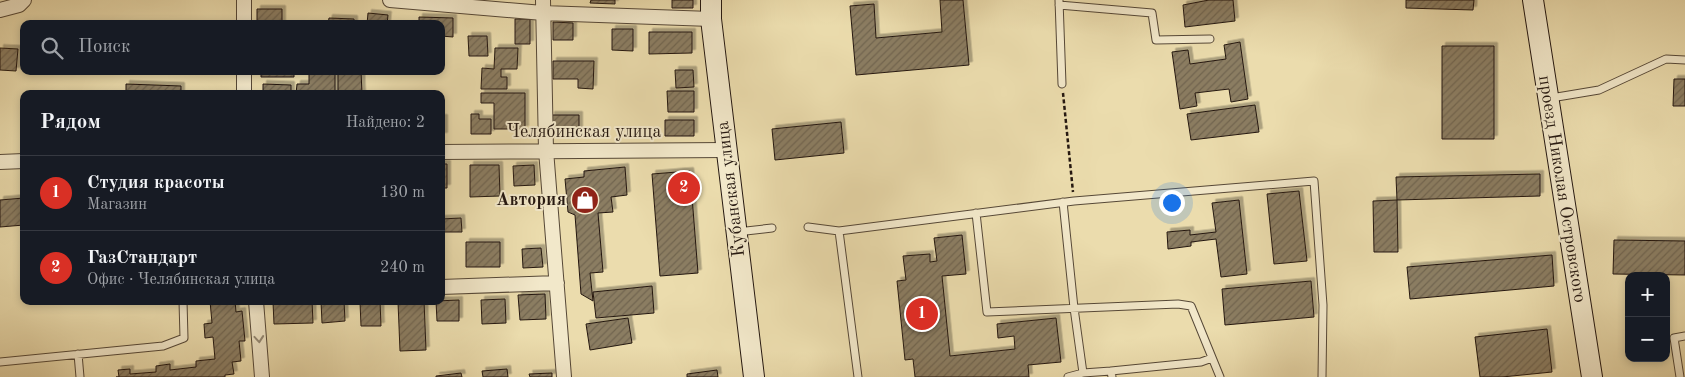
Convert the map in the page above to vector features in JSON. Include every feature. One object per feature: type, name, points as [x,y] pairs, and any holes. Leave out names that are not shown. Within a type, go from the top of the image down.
[{"type":"street","points":[[0,10],[19,5],[24,0]]},
{"type":"street","points":[[244,0],[244,20]]},
{"type":"street","points":[[390,0],[543,6],[711,9]]},
{"type":"street","name":"проезд Николая Островского","points":[[1534,0],[1592,377]]},
{"type":"street","points":[[543,6],[546,150],[564,377]]},
{"type":"street","name":"Кубанская улица","points":[[711,9],[754,377]]},
{"type":"street","points":[[244,75],[244,90]]},
{"type":"street","name":"Челябинская улица","points":[[445,152],[726,150]]},
{"type":"street","points":[[0,162],[20,161]]},
{"type":"street","points":[[445,287],[557,283]]},
{"type":"street","points":[[256,305],[262,377]]},
{"type":"lane","points":[[1062,84],[1059,3],[1152,13],[1156,40],[1210,39]]},
{"type":"lane","points":[[1548,99],[1599,90],[1666,60],[1685,60]]},
{"type":"lane","points":[[808,227],[839,231],[1074,200],[1314,181],[1323,305],[1322,377]]},
{"type":"lane","points":[[1063,202],[1083,373]]},
{"type":"lane","points":[[976,213],[987,312],[1178,304],[1191,306],[1220,377]]},
{"type":"lane","points":[[736,232],[772,228]]},
{"type":"lane","points":[[839,231],[858,377]]},
{"type":"lane","points":[[0,362],[163,346],[184,338],[183,305]]},
{"type":"lane","points":[[1685,336],[1674,338],[1681,377],[1685,376]]},
{"type":"lane","points":[[78,354],[80,377]]},
{"type":"lane","points":[[1068,377],[1083,373],[1111,374],[1201,362],[1212,358]]},
{"type":"path","points":[[1062,84],[1074,200]]},
{"type":"building","points":[[591,0],[615,0],[615,4],[590,3]]},
{"type":"building","points":[[672,0],[693,0],[693,8],[672,8]]},
{"type":"building","points":[[940,0],[963,0],[969,65],[856,75],[850,6],[874,4],[876,38],[942,32]]},
{"type":"building","points":[[1209,0],[1233,0],[1235,21],[1185,27],[1183,5]]},
{"type":"building","points":[[1406,0],[1474,0],[1473,10],[1406,8]]},
{"type":"building","points":[[257,9],[282,9],[282,20],[257,20]]},
{"type":"building","points":[[368,13],[388,15],[387,20],[367,20]]},
{"type":"building","points":[[419,17],[453,18],[453,37],[445,36],[445,20],[419,20]]},
{"type":"building","points":[[329,18],[354,19],[354,20],[329,20]]},
{"type":"building","points":[[515,19],[530,19],[530,44],[515,44]]},
{"type":"building","points":[[553,22],[573,23],[573,40],[553,40]]},
{"type":"building","points":[[612,29],[633,29],[633,51],[612,50]]},
{"type":"building","points":[[649,32],[692,32],[692,53],[649,54]]},
{"type":"building","points":[[468,36],[487,36],[488,56],[469,56]]},
{"type":"building","points":[[1240,42],[1248,99],[1231,102],[1229,89],[1195,93],[1197,106],[1180,109],[1172,52],[1188,50],[1190,64],[1226,59],[1224,45]]},
{"type":"building","points":[[1442,46],[1494,46],[1494,139],[1442,139]]},
{"type":"building","points":[[0,48],[18,49],[16,71],[0,70]]},
{"type":"building","points":[[495,48],[518,48],[517,69],[501,69],[501,77],[507,77],[507,89],[481,89],[482,68],[494,69]]},
{"type":"building","points":[[553,61],[594,61],[593,89],[578,88],[578,79],[553,79]]},
{"type":"building","points":[[675,70],[693,70],[694,87],[676,88]]},
{"type":"building","points":[[261,75],[294,75],[294,77],[261,77]]},
{"type":"building","points":[[309,75],[335,75],[335,90],[296,90],[297,84],[309,84]]},
{"type":"building","points":[[338,75],[361,75],[362,90],[338,90]]},
{"type":"building","points":[[1674,79],[1685,79],[1685,106],[1673,106]]},
{"type":"building","points":[[126,84],[181,86],[181,90],[126,90]]},
{"type":"building","points":[[263,84],[291,85],[291,90],[263,90]]},
{"type":"building","points":[[667,91],[694,91],[694,112],[668,112]]},
{"type":"building","points":[[481,93],[525,93],[525,129],[494,129],[494,103],[481,103]]},
{"type":"building","points":[[1255,105],[1259,132],[1191,140],[1187,114]]},
{"type":"building","points":[[471,114],[479,114],[479,119],[491,119],[491,134],[471,134]]},
{"type":"building","points":[[551,115],[579,115],[579,137],[551,137]]},
{"type":"building","points":[[665,120],[694,120],[694,136],[665,136]]},
{"type":"building","points":[[841,122],[844,153],[775,160],[772,129]]},
{"type":"building","points":[[445,164],[447,164],[447,188],[445,188]]},
{"type":"building","points":[[470,165],[499,165],[500,196],[470,197]]},
{"type":"building","points":[[534,165],[535,185],[514,186],[513,166]]},
{"type":"building","points":[[625,167],[627,195],[611,197],[613,212],[598,213],[603,272],[590,273],[593,301],[581,294],[575,215],[568,212],[565,179],[584,177],[584,171]]},
{"type":"building","points":[[690,171],[698,273],[660,276],[652,174]]},
{"type":"building","points":[[1540,174],[1540,196],[1397,200],[1396,177]]},
{"type":"building","points":[[1299,191],[1307,261],[1274,264],[1267,194]]},
{"type":"building","points":[[20,198],[20,225],[0,227],[0,200]]},
{"type":"building","points":[[1239,200],[1247,274],[1221,277],[1216,239],[1191,242],[1191,246],[1168,249],[1167,232],[1190,230],[1190,235],[1216,232],[1212,203]]},
{"type":"building","points":[[1397,200],[1398,252],[1374,252],[1373,201]]},
{"type":"building","points":[[461,218],[462,232],[445,232],[445,219]]},
{"type":"building","points":[[962,235],[966,274],[942,276],[950,356],[1015,349],[1014,336],[998,338],[997,324],[1056,318],[1061,362],[1028,365],[1029,377],[915,377],[913,359],[905,360],[897,281],[906,280],[903,256],[930,254],[930,262],[937,261],[934,238]]},
{"type":"building","points":[[1614,240],[1685,241],[1685,275],[1670,275],[1670,272],[1625,272],[1625,274],[1613,274]]},
{"type":"building","points":[[466,242],[500,242],[500,267],[466,267]]},
{"type":"building","points":[[541,248],[543,267],[523,268],[522,249]]},
{"type":"building","points":[[1552,255],[1554,286],[1410,299],[1407,267]]},
{"type":"building","points":[[1311,281],[1314,317],[1225,325],[1222,289]]},
{"type":"building","points":[[652,286],[654,313],[596,318],[593,292]]},
{"type":"building","points":[[545,294],[546,319],[520,320],[518,295]]},
{"type":"building","points":[[505,299],[506,323],[482,324],[481,300]]},
{"type":"building","points":[[459,300],[459,321],[437,321],[436,305],[445,305],[445,301]]},
{"type":"building","points":[[210,305],[235,305],[236,312],[242,311],[245,341],[239,341],[241,361],[232,362],[234,374],[225,375],[225,377],[119,377],[118,370],[130,369],[130,374],[156,372],[156,366],[170,364],[170,370],[196,367],[196,361],[215,359],[213,337],[205,338],[204,324],[212,323]]},
{"type":"building","points":[[273,305],[312,305],[313,323],[274,324]]},
{"type":"building","points":[[321,305],[344,305],[345,321],[322,323]]},
{"type":"building","points":[[360,305],[380,305],[381,326],[361,326]]},
{"type":"building","points":[[398,305],[424,305],[426,350],[400,351]]},
{"type":"building","points":[[628,318],[632,343],[590,350],[586,324]]},
{"type":"building","points":[[1547,329],[1552,372],[1502,377],[1480,377],[1475,337]]},
{"type":"building","points":[[507,369],[508,377],[483,377],[482,371]]},
{"type":"building","points":[[717,370],[718,377],[687,377],[687,374]]},
{"type":"building","points":[[461,373],[462,377],[436,377],[436,376]]},
{"type":"building","points":[[552,373],[552,377],[530,377],[529,374]]},
{"type":"place","name":"ГазСтандарт","points":[[684,188]]},
{"type":"place","name":"Автория","points":[[585,200]]},
{"type":"place","name":"Студия красоты","points":[[922,314]]}]
